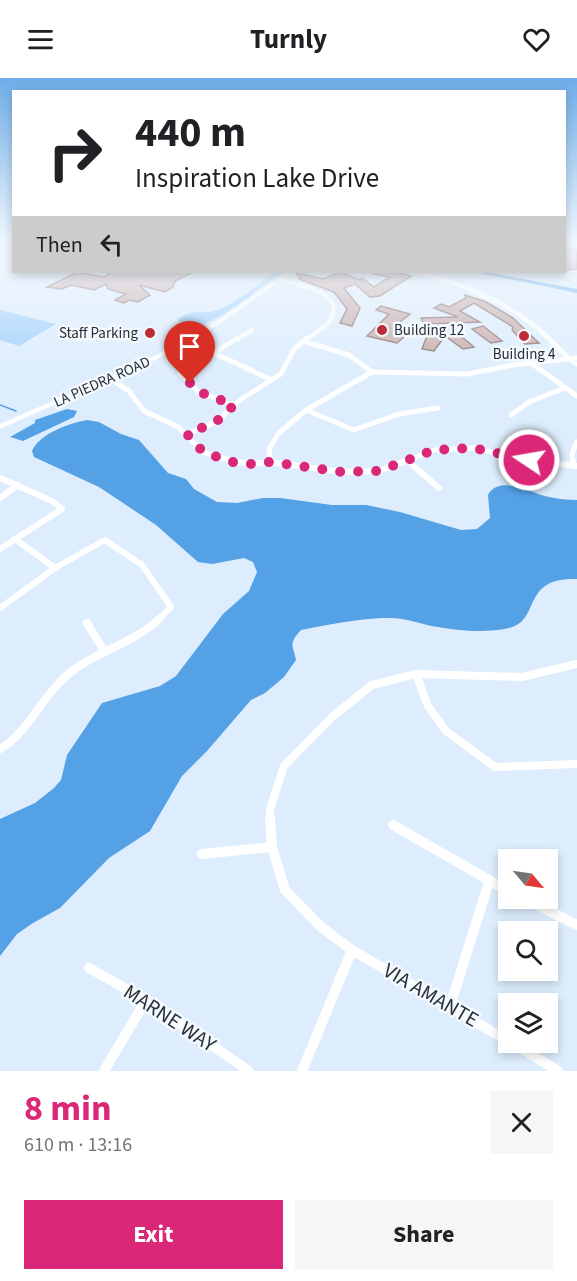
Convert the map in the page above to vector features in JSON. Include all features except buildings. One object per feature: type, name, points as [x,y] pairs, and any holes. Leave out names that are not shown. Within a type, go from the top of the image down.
[{"type":"main road","name":"LA PIEDRA ROAD","points":[[0,427],[112,380],[153,359],[215,324],[265,289]]},
{"type":"main road","points":[[472,289],[498,301],[526,319],[572,358]]},
{"type":"main road","points":[[480,289],[511,304],[543,325],[577,365]]},
{"type":"street","points":[[187,434],[216,422],[234,405],[272,380],[285,369],[290,355],[303,341],[331,320],[334,314],[332,303],[313,289]]},
{"type":"street","points":[[234,405],[199,392],[180,374],[252,330]]},
{"type":"street","points":[[303,341],[349,355],[372,372]]},
{"type":"street","points":[[216,354],[272,380]]},
{"type":"street","points":[[270,462],[269,449],[279,433],[306,410],[356,379],[372,372],[467,374],[572,358]]},
{"type":"street","points":[[531,363],[577,396]]},
{"type":"street","points":[[112,380],[129,391],[144,411],[171,423],[187,434],[203,452],[216,458],[251,464],[270,462],[342,472],[379,471],[409,462],[434,450],[473,448],[547,464],[575,466],[572,453],[577,441]]},
{"type":"street","points":[[511,415],[532,400],[564,388]]},
{"type":"street","points":[[306,410],[354,430],[399,414],[438,408]]},
{"type":"street","points":[[409,462],[439,488]]},
{"type":"street","points":[[0,478],[18,484],[52,501],[62,509],[0,549]]},
{"type":"street","points":[[0,498],[18,484]]},
{"type":"street","points":[[15,539],[56,568]]},
{"type":"street","points":[[0,608],[56,568],[105,540],[142,565],[171,607],[146,632],[104,651],[59,682],[37,713],[8,744],[0,749]]},
{"type":"street","points":[[87,623],[104,651]]},
{"type":"street","name":"VIA AMANTE","points":[[498,1035],[352,950],[321,927],[285,890],[272,847],[270,809],[284,766],[333,716],[372,685],[416,674],[522,677],[577,664]]},
{"type":"street","points":[[416,674],[428,706],[446,731],[495,767],[577,764]]},
{"type":"street","points":[[393,825],[498,886]]},
{"type":"street","points":[[202,854],[272,847]]},
{"type":"street","points":[[450,1006],[489,882]]},
{"type":"street","points":[[545,909],[577,925]]},
{"type":"street","points":[[302,1071],[352,950]]},
{"type":"street","name":"MARNE WAY","points":[[89,968],[147,1000],[249,1071]]},
{"type":"street","points":[[104,1071],[147,1000]]},
{"type":"street","name":"VIA AMANTE","points":[[528,1053],[558,1071]]},
{"type":"shaded area","points":[[252,289],[259,289],[208,322],[193,325],[177,320],[188,314],[212,312]]},
{"type":"shaded area","points":[[0,310],[56,324],[19,346],[0,340]]},
{"type":"shaded area","points":[[67,409],[77,411],[74,417],[23,441],[10,437],[35,423],[35,420]]},
{"type":"shaded area","points":[[87,420],[99,422],[121,434],[139,440],[168,473],[186,479],[194,489],[217,502],[237,503],[263,498],[280,498],[332,505],[366,505],[400,512],[461,530],[477,529],[490,518],[488,495],[500,486],[507,485],[549,497],[577,500],[577,579],[559,580],[547,585],[539,592],[526,617],[519,624],[509,628],[468,631],[400,619],[381,618],[301,630],[293,642],[296,660],[284,677],[265,693],[251,700],[182,776],[150,831],[109,858],[60,908],[17,934],[0,956],[0,819],[35,803],[54,788],[61,780],[67,755],[102,703],[160,686],[176,676],[223,614],[249,591],[257,572],[253,562],[244,558],[212,564],[198,562],[156,525],[99,487],[34,457],[32,451],[48,434],[64,426]]},
{"type":"waterway","points":[[0,405],[16,411]]},
{"type":"place","name":"Building 12","points":[[382,330]]},
{"type":"place","name":"Staff Parking","points":[[150,333]]},
{"type":"place","name":"Building 4","points":[[524,336]]},
{"type":"route","points":[[190,383],[199,392],[234,405],[216,422],[187,434],[192,443],[203,452],[232,462],[251,464],[270,462],[342,472],[379,471],[409,462],[434,450],[473,448],[529,460]]}]
